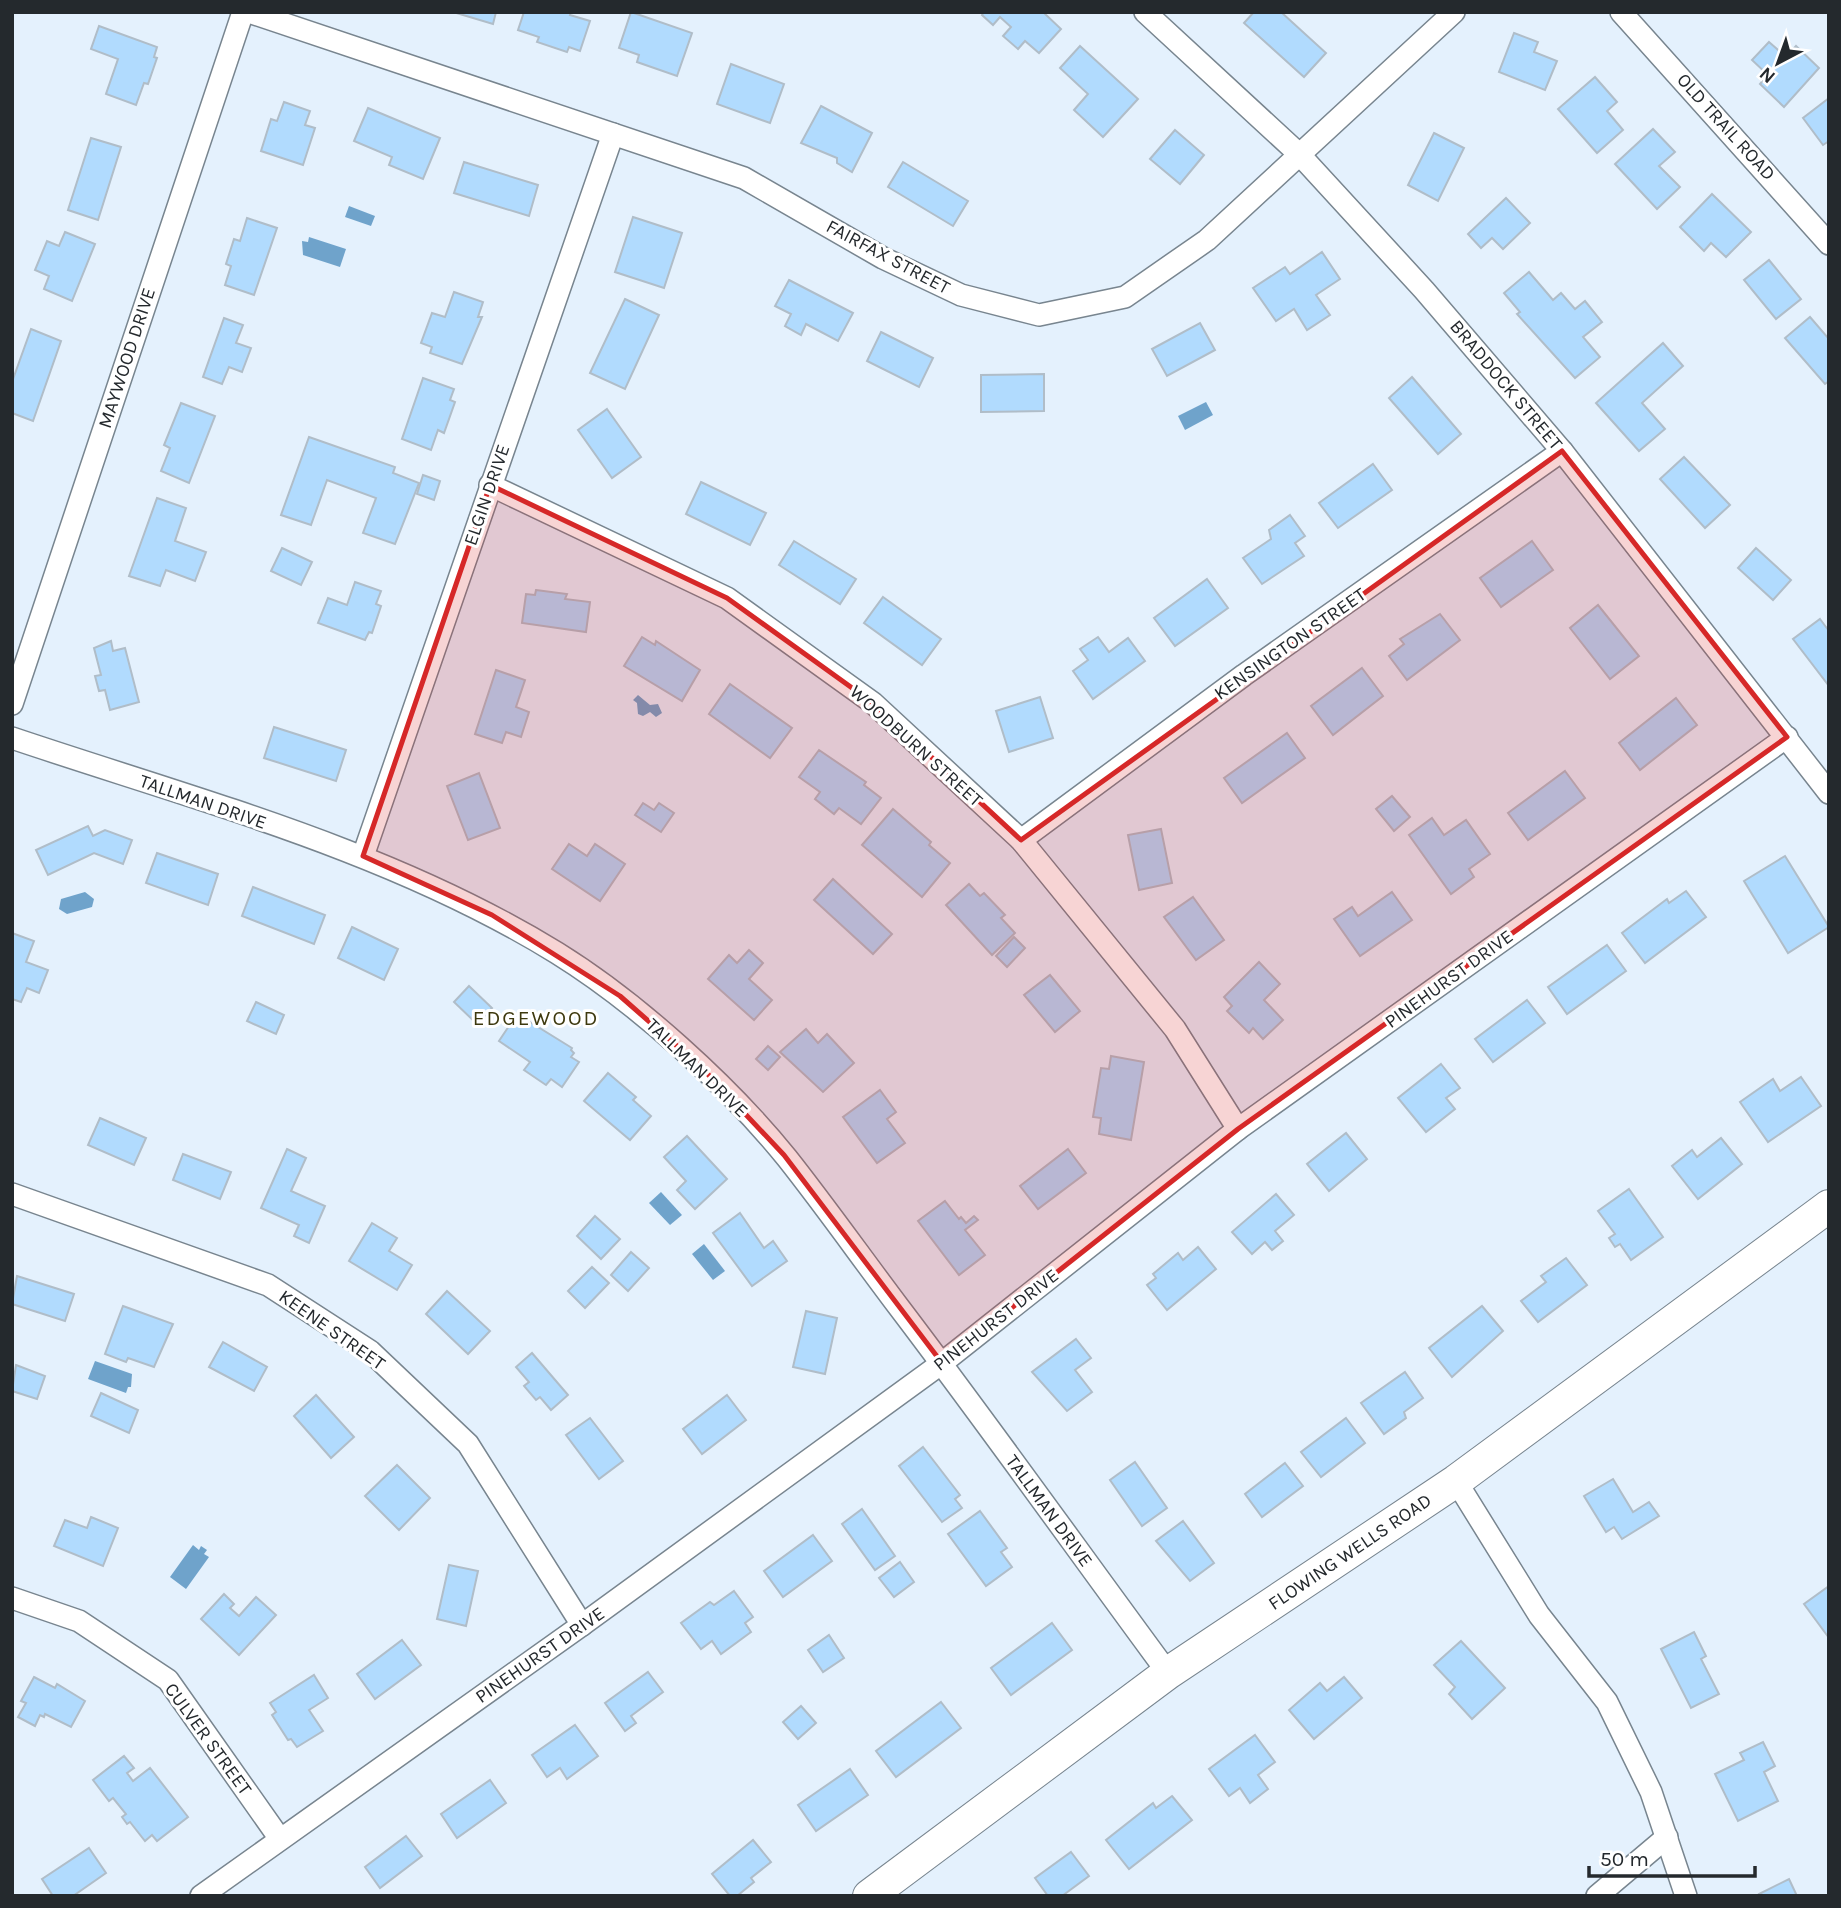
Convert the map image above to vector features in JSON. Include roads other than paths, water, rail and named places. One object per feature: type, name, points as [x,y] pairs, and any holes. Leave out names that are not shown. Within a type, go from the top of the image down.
[{"type":"main road","name":"FLOWING WELLS ROAD","points":[[869,1896],[1168,1674],[1456,1481],[1829,1206]]},
{"type":"street","name":"MAYWOOD DRIVE","points":[[12,704],[243,12]]},
{"type":"street","name":"FAIRFAX STREET","points":[[249,12],[744,178],[883,258],[961,295],[1039,316],[1125,297],[1207,240],[1454,12]]},
{"type":"street","name":"BRADDOCK STREET","points":[[1144,12],[1300,155],[1424,290],[1562,452],[1829,793]]},
{"type":"street","name":"OLD TRAIL ROAD","points":[[1622,12],[1829,244]]},
{"type":"street","name":"ELGIN DRIVE","points":[[363,856],[613,134]]},
{"type":"street","name":"KENSINGTON STREET","points":[[1021,840],[1244,675],[1562,452]]},
{"type":"street","name":"WOODBURN STREET","points":[[490,485],[727,598],[873,703],[1021,840],[1175,1029],[1238,1129]]},
{"type":"street","name":"PINEHURST DRIVE","points":[[201,1896],[582,1625],[942,1363],[1238,1129],[1787,737]]},
{"type":"street","name":"TALLMAN DRIVE","points":[[12,738],[363,856],[492,915],[620,996],[702,1069],[784,1155],[942,1363],[1168,1674]]},
{"type":"street","name":"KEENE STREET","points":[[12,1195],[268,1285],[370,1351],[468,1444],[582,1625]]},
{"type":"street","points":[[1456,1481],[1539,1615],[1607,1702],[1651,1792],[1686,1896]]},
{"type":"street","name":"CULVER STREET","points":[[12,1598],[79,1621],[168,1680],[280,1839]]},
{"type":"street","points":[[1597,1896],[1667,1838]]},
{"type":"water","points":[[349,206],[375,216],[371,226],[345,217]]},
{"type":"water","points":[[309,237],[346,249],[340,267],[303,255],[302,241],[308,242]]},
{"type":"water","points":[[1206,402],[1213,415],[1185,430],[1178,416]]},
{"type":"water","points":[[638,695],[650,705],[658,704],[662,713],[656,717],[650,712],[643,716],[638,714],[637,703],[633,700]]},
{"type":"water","points":[[85,892],[94,899],[92,907],[67,914],[59,909],[61,899]]},
{"type":"water","points":[[661,1192],[682,1215],[670,1225],[649,1203]]},
{"type":"water","points":[[704,1244],[725,1271],[713,1280],[692,1254]]},
{"type":"water","points":[[95,1361],[132,1374],[131,1387],[128,1387],[126,1393],[88,1379]]},
{"type":"water","points":[[193,1545],[199,1550],[201,1546],[207,1550],[204,1554],[209,1557],[186,1589],[170,1577]]},
{"type":"district","name":"EDGEWOOD","points":[[536,1018]]}]
